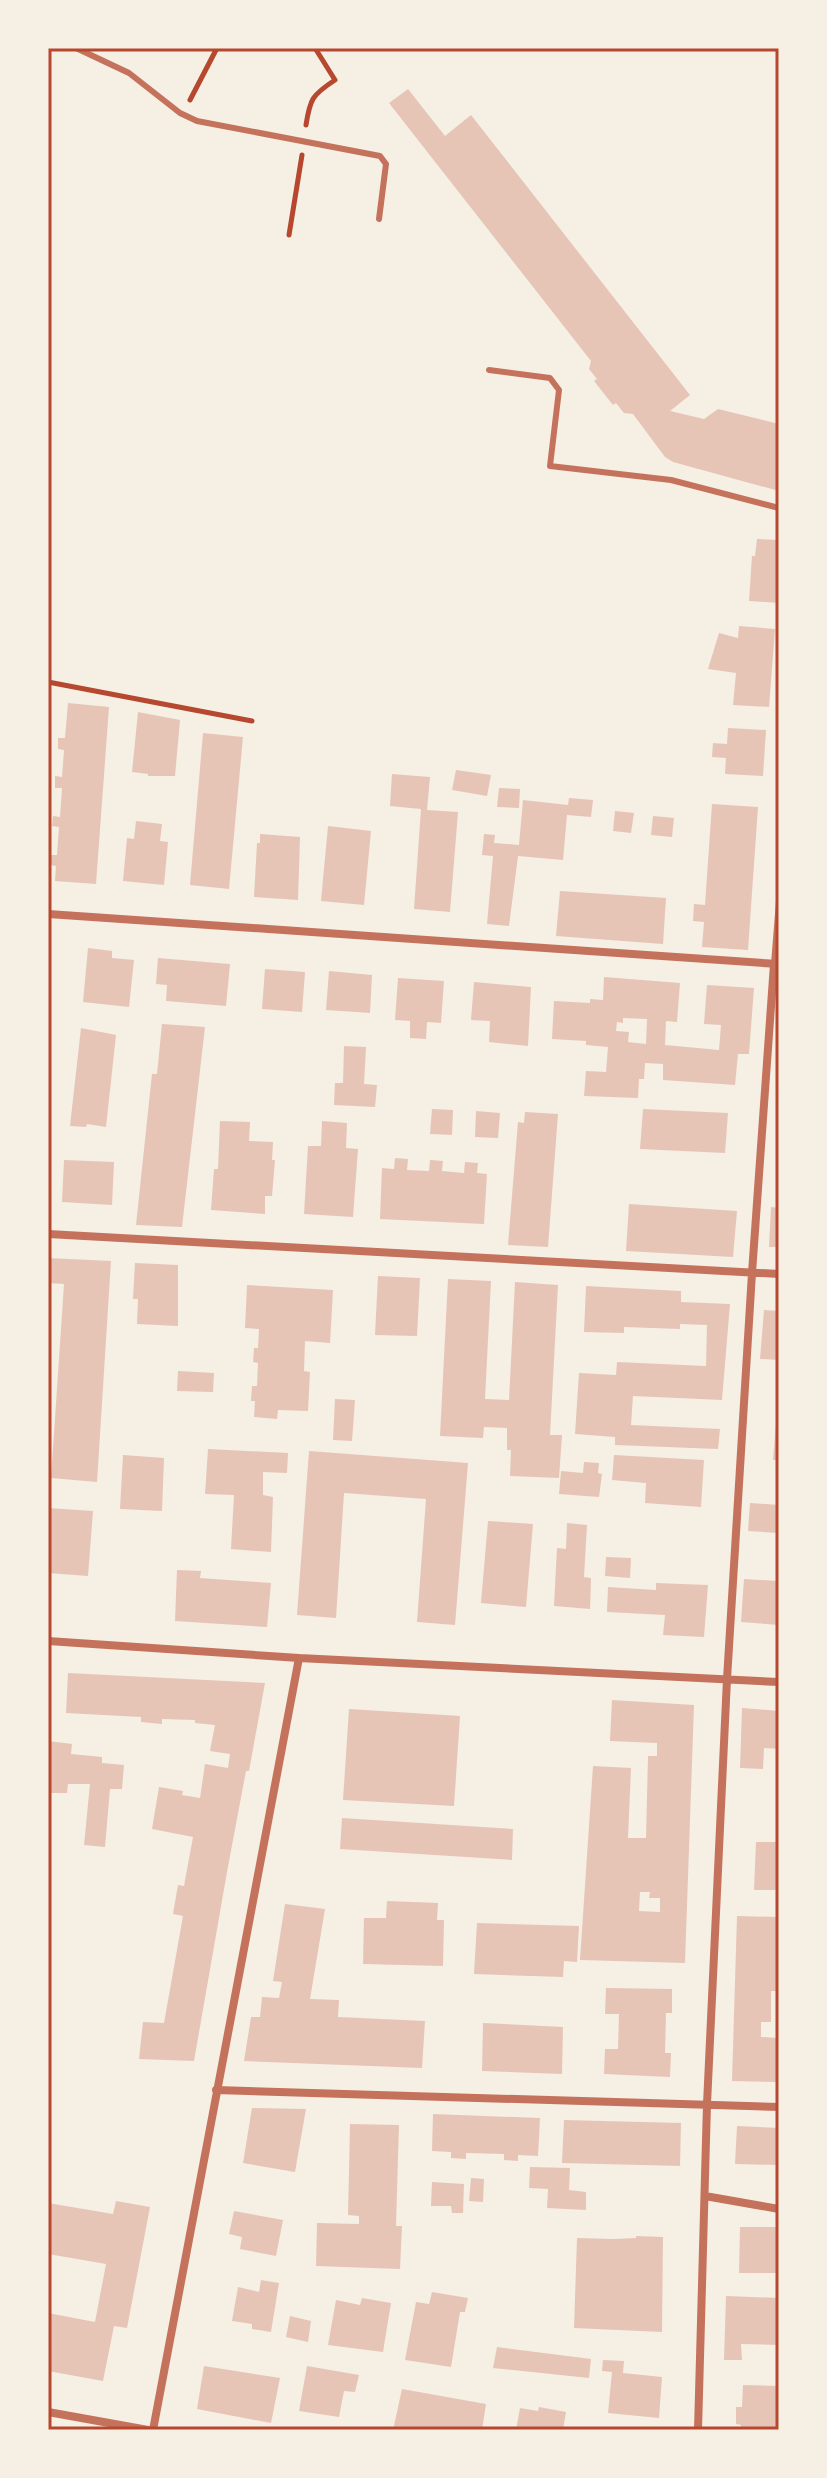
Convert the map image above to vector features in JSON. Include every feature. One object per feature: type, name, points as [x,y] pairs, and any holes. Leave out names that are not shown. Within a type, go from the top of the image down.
[{"type":"street","points":[[48,914],[777,964],[752,1273],[727,1679],[707,2104],[698,2430]]},
{"type":"street","points":[[48,1234],[779,1274]]},
{"type":"street","points":[[48,1641],[299,1658],[779,1682]]},
{"type":"street","points":[[48,2412],[150,2430],[299,1658]]},
{"type":"street","points":[[216,2090],[779,2107]]},
{"type":"street","points":[[705,2196],[779,2209]]},
{"type":"lane","points":[[76,48],[129,73],[180,113],[212,126],[380,156],[386,164],[379,219]]},
{"type":"lane","points":[[489,370],[550,378],[559,390],[550,466],[671,480],[779,508]]},
{"type":"lane","points":[[777,964],[779,901]]},
{"type":"path","points":[[180,113],[192,97],[217,48]]},
{"type":"path","points":[[306,130],[315,93],[335,80],[315,48]]},
{"type":"path","points":[[289,235],[302,154]]},
{"type":"path","points":[[48,682],[252,721]]},
{"type":"building","points":[[408,89],[445,136],[471,115],[690,395],[670,411],[704,419],[718,409],[779,424],[779,491],[673,462],[665,457],[633,414],[624,413],[616,403],[613,405],[594,381],[597,379],[589,369],[591,361],[389,103]]},
{"type":"building","points":[[757,539],[779,540],[779,603],[749,601],[752,556],[755,556]]},
{"type":"building","points":[[739,626],[775,629],[769,707],[733,705],[736,673],[708,669],[719,633],[738,638]]},
{"type":"building","points":[[68,703],[109,707],[96,884],[55,881],[56,866],[50,865],[51,855],[57,855],[59,827],[52,826],[53,816],[60,817],[62,788],[55,788],[55,776],[62,777],[64,750],[58,749],[58,738],[65,738]]},
{"type":"building","points":[[138,712],[180,720],[175,776],[148,776],[132,772]]},
{"type":"building","points":[[728,728],[766,730],[763,776],[725,774],[726,758],[712,757],[713,743],[727,744]]},
{"type":"building","points":[[203,733],[243,737],[229,889],[190,885]]},
{"type":"building","points":[[456,770],[491,775],[487,796],[452,790]]},
{"type":"building","points":[[392,774],[430,777],[427,810],[458,812],[450,912],[414,909],[421,809],[390,806]]},
{"type":"building","points":[[499,788],[520,789],[519,808],[497,807]]},
{"type":"building","points":[[569,798],[593,800],[591,817],[567,815],[563,860],[518,856],[509,926],[487,924],[493,856],[482,855],[484,834],[495,835],[494,843],[519,845],[523,800],[568,805]]},
{"type":"building","points":[[712,804],[758,807],[748,950],[702,947],[704,922],[693,921],[694,904],[705,905]]},
{"type":"building","points":[[615,811],[634,813],[631,833],[613,831]]},
{"type":"building","points":[[653,816],[674,818],[672,837],[651,835]]},
{"type":"building","points":[[136,821],[162,824],[160,841],[168,842],[164,885],[123,881],[127,838],[134,839]]},
{"type":"building","points":[[328,826],[371,831],[364,905],[321,901]]},
{"type":"building","points":[[260,834],[300,837],[298,900],[254,897]]},
{"type":"building","points":[[560,891],[666,898],[663,944],[556,936]]},
{"type":"building","points":[[88,948],[112,951],[112,958],[134,960],[129,1007],[83,1002]]},
{"type":"building","points":[[158,958],[230,964],[226,1006],[166,1001],[167,985],[156,984]]},
{"type":"building","points":[[265,969],[305,972],[302,1012],[262,1009]]},
{"type":"building","points":[[329,971],[372,975],[370,1013],[326,1010]]},
{"type":"building","points":[[604,977],[680,983],[677,1022],[666,1021],[665,1045],[719,1050],[721,1025],[704,1024],[707,985],[754,988],[749,1054],[738,1054],[735,1085],[663,1080],[663,1064],[645,1063],[644,1079],[639,1079],[638,1098],[584,1096],[586,1071],[606,1072],[608,1047],[586,1045],[586,1041],[552,1039],[554,1001],[590,1003],[590,999],[603,1000]],"holes":[[[623,1018],[647,1019],[646,1044],[628,1042],[629,1032],[616,1031],[617,1022],[623,1023]]]},
{"type":"building","points":[[398,978],[444,981],[441,1023],[427,1022],[426,1039],[410,1038],[410,1021],[395,1020]]},
{"type":"building","points":[[474,982],[531,987],[528,1046],[489,1042],[490,1021],[471,1020]]},
{"type":"building","points":[[162,1024],[205,1027],[182,1227],[136,1225],[152,1074],[157,1074]]},
{"type":"building","points":[[81,1028],[116,1035],[106,1127],[87,1124],[86,1127],[70,1126]]},
{"type":"building","points":[[344,1046],[366,1047],[364,1084],[377,1085],[375,1107],[334,1105],[335,1083],[343,1083]]},
{"type":"building","points":[[432,1109],[453,1110],[452,1135],[430,1134]]},
{"type":"building","points":[[643,1109],[728,1113],[725,1153],[640,1149]]},
{"type":"building","points":[[476,1111],[500,1113],[498,1138],[475,1137]]},
{"type":"building","points":[[525,1112],[558,1114],[548,1247],[508,1245],[518,1122],[524,1123]]},
{"type":"building","points":[[220,1121],[250,1122],[249,1141],[273,1142],[272,1196],[265,1196],[265,1214],[211,1210],[214,1169],[218,1169]]},
{"type":"building","points":[[322,1121],[347,1123],[346,1148],[358,1149],[353,1217],[304,1214],[308,1146],[321,1146]]},
{"type":"building","points":[[395,1158],[408,1159],[407,1170],[429,1171],[430,1160],[443,1161],[442,1171],[464,1173],[465,1162],[478,1163],[477,1173],[487,1174],[484,1224],[380,1219],[382,1168],[394,1169]]},
{"type":"building","points":[[64,1160],[114,1162],[112,1205],[62,1202]]},
{"type":"building","points":[[629,1204],[737,1211],[733,1257],[626,1251]]},
{"type":"building","points":[[771,1207],[779,1208],[779,1247],[769,1247]]},
{"type":"building","points":[[48,1258],[111,1261],[97,1482],[51,1478],[64,1284],[48,1283]]},
{"type":"building","points":[[135,1263],[178,1265],[178,1326],[137,1324],[138,1299],[133,1299]]},
{"type":"building","points":[[378,1276],[420,1278],[417,1336],[375,1335]]},
{"type":"building","points":[[448,1279],[491,1281],[485,1399],[509,1400],[515,1282],[558,1285],[550,1435],[562,1435],[559,1478],[510,1476],[511,1450],[507,1450],[507,1428],[484,1427],[483,1438],[440,1436]]},
{"type":"building","points":[[247,1285],[333,1290],[330,1343],[305,1341],[304,1371],[310,1372],[308,1411],[278,1410],[277,1419],[254,1417],[252,1386],[257,1386],[258,1363],[253,1362],[254,1348],[258,1348],[259,1329],[245,1328]]},
{"type":"building","points":[[586,1286],[681,1291],[681,1302],[730,1304],[722,1400],[633,1396],[631,1425],[720,1429],[718,1449],[615,1445],[615,1437],[575,1434],[579,1373],[616,1375],[617,1362],[706,1366],[707,1325],[680,1324],[680,1329],[624,1327],[624,1333],[584,1332]]},
{"type":"building","points":[[764,1310],[779,1311],[779,1360],[760,1359]]},
{"type":"building","points":[[178,1371],[214,1373],[213,1392],[177,1391]]},
{"type":"building","points":[[335,1399],[355,1400],[352,1441],[333,1440]]},
{"type":"building","points":[[777,1410],[779,1460],[773,1460]]},
{"type":"building","points":[[208,1449],[288,1453],[287,1473],[263,1472],[263,1495],[273,1497],[271,1552],[231,1549],[234,1495],[205,1494]]},
{"type":"building","points":[[309,1451],[468,1463],[455,1625],[417,1622],[426,1499],[344,1493],[336,1618],[297,1615]]},
{"type":"building","points":[[123,1455],[164,1458],[162,1511],[120,1509]]},
{"type":"building","points":[[614,1455],[704,1460],[701,1507],[645,1503],[646,1483],[612,1480]]},
{"type":"building","points":[[584,1462],[599,1463],[598,1473],[602,1474],[599,1497],[559,1494],[561,1471],[583,1473]]},
{"type":"building","points":[[750,1503],[779,1505],[779,1533],[748,1531]]},
{"type":"building","points":[[48,1508],[93,1511],[88,1576],[48,1573]]},
{"type":"building","points":[[488,1521],[533,1524],[526,1607],[481,1603]]},
{"type":"building","points":[[567,1523],[587,1525],[584,1577],[591,1578],[590,1609],[554,1606],[557,1548],[566,1549]]},
{"type":"building","points":[[606,1557],[631,1558],[630,1578],[605,1576]]},
{"type":"building","points":[[177,1570],[201,1571],[200,1578],[271,1583],[267,1627],[175,1621]]},
{"type":"building","points":[[744,1579],[779,1581],[779,1625],[741,1622]]},
{"type":"building","points":[[656,1583],[708,1585],[704,1637],[663,1635],[665,1615],[607,1612],[608,1587],[656,1590]]},
{"type":"building","points":[[68,1673],[265,1683],[227,1872],[194,2061],[139,2059],[143,2022],[164,2023],[183,1916],[173,1914],[178,1885],[184,1886],[193,1837],[152,1829],[159,1787],[200,1798],[205,1764],[228,1768],[230,1754],[210,1751],[215,1725],[195,1723],[195,1720],[162,1719],[162,1724],[141,1722],[141,1717],[66,1713]]},
{"type":"building","points":[[612,1700],[694,1705],[685,1963],[580,1960],[593,1766],[631,1768],[628,1838],[646,1838],[648,1756],[657,1756],[657,1743],[610,1741]],"holes":[[[640,1892],[650,1892],[649,1898],[660,1898],[660,1912],[639,1911]]]},
{"type":"building","points":[[742,1708],[779,1711],[779,1749],[764,1748],[763,1769],[740,1768]]},
{"type":"building","points":[[349,1709],[460,1716],[454,1806],[343,1800]]},
{"type":"building","points":[[48,1741],[72,1744],[71,1754],[102,1757],[102,1763],[124,1765],[122,1789],[110,1789],[105,1847],[84,1845],[90,1784],[68,1784],[67,1793],[48,1793]]},
{"type":"building","points":[[342,1818],[513,1829],[512,1860],[340,1849]]},
{"type":"building","points":[[756,1842],[779,1842],[779,1890],[754,1890]]},
{"type":"building","points":[[387,1901],[438,1903],[437,1920],[444,1920],[443,1966],[363,1964],[364,1918],[386,1918]]},
{"type":"building","points":[[285,1904],[325,1909],[310,1999],[339,2000],[338,2017],[425,2021],[422,2068],[244,2061],[251,2017],[260,2017],[262,1997],[279,1998],[282,1982],[273,1981]]},
{"type":"building","points":[[737,1916],[779,1917],[779,1991],[771,1991],[771,2022],[761,2022],[761,2037],[779,2038],[779,2082],[732,2081]]},
{"type":"building","points":[[477,1923],[579,1926],[577,1962],[564,1961],[563,1977],[474,1974]]},
{"type":"building","points":[[606,1988],[672,1989],[672,2013],[666,2013],[665,2053],[671,2053],[670,2077],[604,2074],[605,2049],[618,2049],[619,2014],[605,2014]]},
{"type":"building","points":[[483,2023],[563,2027],[562,2074],[482,2071]]},
{"type":"building","points":[[252,2108],[306,2109],[295,2172],[243,2163]]},
{"type":"building","points":[[433,2114],[540,2118],[538,2156],[518,2155],[518,2161],[504,2160],[504,2154],[466,2153],[466,2159],[451,2158],[451,2152],[432,2151]]},
{"type":"building","points":[[564,2120],[681,2123],[680,2166],[562,2163]]},
{"type":"building","points":[[350,2124],[399,2125],[396,2226],[402,2226],[400,2269],[316,2266],[317,2223],[359,2224],[359,2216],[348,2215]]},
{"type":"building","points":[[737,2126],[779,2128],[779,2165],[735,2164]]},
{"type":"building","points":[[530,2167],[570,2168],[569,2190],[586,2192],[586,2210],[547,2208],[548,2189],[529,2188]]},
{"type":"building","points":[[471,2178],[484,2179],[483,2202],[469,2201]]},
{"type":"building","points":[[432,2182],[464,2184],[463,2213],[452,2213],[451,2206],[431,2206]]},
{"type":"building","points":[[116,2201],[150,2207],[127,2328],[114,2326],[103,2381],[48,2371],[48,2313],[95,2322],[106,2264],[48,2254],[48,2203],[113,2214]]},
{"type":"building","points":[[234,2211],[283,2220],[276,2256],[240,2249],[242,2237],[229,2234]]},
{"type":"building","points":[[740,2227],[779,2227],[779,2273],[739,2273]]},
{"type":"building","points":[[663,2237],[662,2332],[574,2328],[577,2238]]},
{"type":"building","points":[[261,2280],[279,2283],[271,2332],[252,2329],[252,2324],[232,2321],[238,2287],[259,2292]]},
{"type":"building","points":[[432,2292],[468,2298],[465,2312],[460,2312],[451,2367],[405,2360],[416,2302],[429,2304]]},
{"type":"building","points":[[726,2296],[779,2298],[779,2345],[741,2344],[742,2360],[724,2360]]},
{"type":"building","points":[[362,2298],[391,2303],[383,2352],[328,2345],[336,2300],[360,2305]]},
{"type":"building","points":[[290,2316],[311,2321],[308,2342],[286,2337]]},
{"type":"building","points":[[497,2347],[591,2359],[589,2378],[493,2368]]},
{"type":"building","points":[[603,2360],[624,2361],[623,2373],[662,2377],[659,2418],[608,2413],[612,2372],[602,2371]]},
{"type":"building","points":[[204,2366],[280,2378],[271,2423],[197,2409]]},
{"type":"building","points":[[307,2366],[359,2375],[355,2392],[344,2391],[339,2417],[299,2411]]},
{"type":"building","points":[[743,2385],[779,2386],[779,2430],[741,2430],[741,2425],[736,2424],[736,2407],[742,2407]]},
{"type":"building","points":[[402,2389],[486,2404],[482,2430],[393,2430]]},
{"type":"building","points":[[539,2407],[566,2412],[563,2430],[516,2430],[520,2408],[538,2411]]}]
